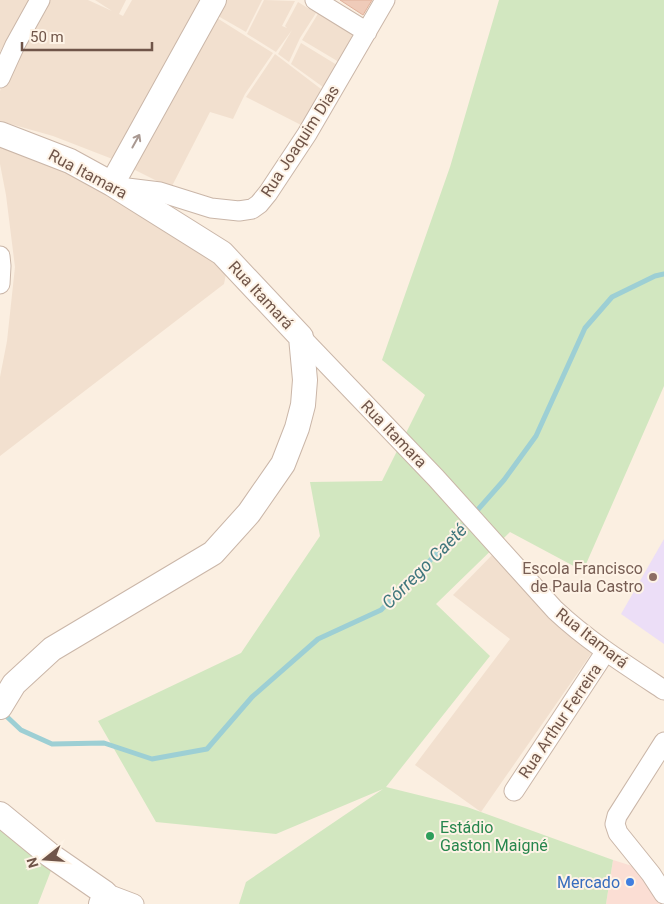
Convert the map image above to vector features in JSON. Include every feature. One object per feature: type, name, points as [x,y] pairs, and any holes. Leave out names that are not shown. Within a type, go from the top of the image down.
[{"type":"street","points":[[0,78],[15,45],[40,0]]},
{"type":"street","points":[[114,185],[214,0]]},
{"type":"street","points":[[316,0],[367,32]]},
{"type":"street","name":"Rua Joaquim Dias","points":[[114,185],[160,192],[211,208],[239,211],[252,209],[268,193],[307,134],[385,0]]},
{"type":"street","name":"Rua Itamara","points":[[0,134],[70,161],[114,185],[222,253]]},
{"type":"street","name":"Rua Itamará","points":[[222,253],[300,337]]},
{"type":"street","points":[[0,256],[2,266],[0,284]]},
{"type":"street","points":[[0,707],[14,684],[52,649],[213,553],[249,513],[283,464],[297,428],[303,405],[305,380],[300,337]]},
{"type":"street","name":"Rua Itamara","points":[[300,337],[436,478],[485,534]]},
{"type":"street","name":"Rua Itamará","points":[[485,534],[569,623],[606,652],[664,690]]},
{"type":"street","name":"Rua Arthur Ferreira","points":[[514,791],[606,652]]},
{"type":"street","points":[[664,742],[617,816],[615,824],[624,842],[651,874],[664,894]]},
{"type":"street","points":[[0,814],[103,898],[134,904]]},
{"type":"shaded area","points":[[0,0],[29,0],[0,52]]},
{"type":"shaded area","points":[[49,0],[88,0],[112,11],[95,0],[126,0],[119,14],[123,16],[132,0],[204,0],[115,160],[53,136],[0,121],[0,91],[18,45]]},
{"type":"shaded area","points":[[227,0],[262,0],[246,32],[218,16]]},
{"type":"shaded area","points":[[264,0],[295,1],[282,26],[287,28],[285,26],[298,2],[316,13],[300,38],[289,62],[278,54],[292,30],[276,52],[247,34]]},
{"type":"shaded area","points":[[319,12],[354,34],[339,62],[302,40]]},
{"type":"shaded area","points":[[217,18],[273,53],[245,94],[233,119],[210,112],[171,188],[133,169]]},
{"type":"shaded area","points":[[301,43],[337,65],[323,87],[291,64]]},
{"type":"shaded area","points":[[275,54],[321,89],[303,126],[246,97]]},
{"type":"shaded area","points":[[0,144],[56,160],[217,263],[226,274],[224,284],[0,456],[0,377],[7,341],[15,267],[0,164]]},
{"type":"shaded area","name":"Escola Francisco de Paula Castro","points":[[664,539],[664,644],[621,614]]},
{"type":"shaded area","points":[[494,553],[593,651],[481,812],[415,765],[510,639],[453,595]]},
{"type":"shaded area","name":"Mercado","points":[[613,860],[642,869],[661,904],[606,904]]},
{"type":"green space","points":[[499,0],[664,0],[664,386],[583,571],[510,532],[436,604],[490,656],[386,787],[467,807],[613,860],[606,904],[239,904],[246,882],[383,789],[276,834],[156,822],[98,721],[241,653],[320,536],[310,482],[382,481],[425,395],[382,360],[450,167]]},
{"type":"green space","points":[[0,822],[52,868],[38,904],[0,904]]},
{"type":"building","points":[[340,0],[372,0],[363,15]]},
{"type":"waterway","name":"Córrego Caeté","points":[[474,514],[504,480],[536,436],[585,328],[612,297],[655,276],[664,274]]},
{"type":"waterway","name":"Córrego Caeté","points":[[3,713],[21,730],[52,744],[104,743],[152,759],[207,749],[252,697],[318,639],[381,610],[469,521]]},
{"type":"place","name":"Escola Francisco de Paula Castro","points":[[653,577]]},
{"type":"place","name":"Estádio Gaston Maigné","points":[[430,836]]},
{"type":"place","name":"Mercado","points":[[630,882]]}]
